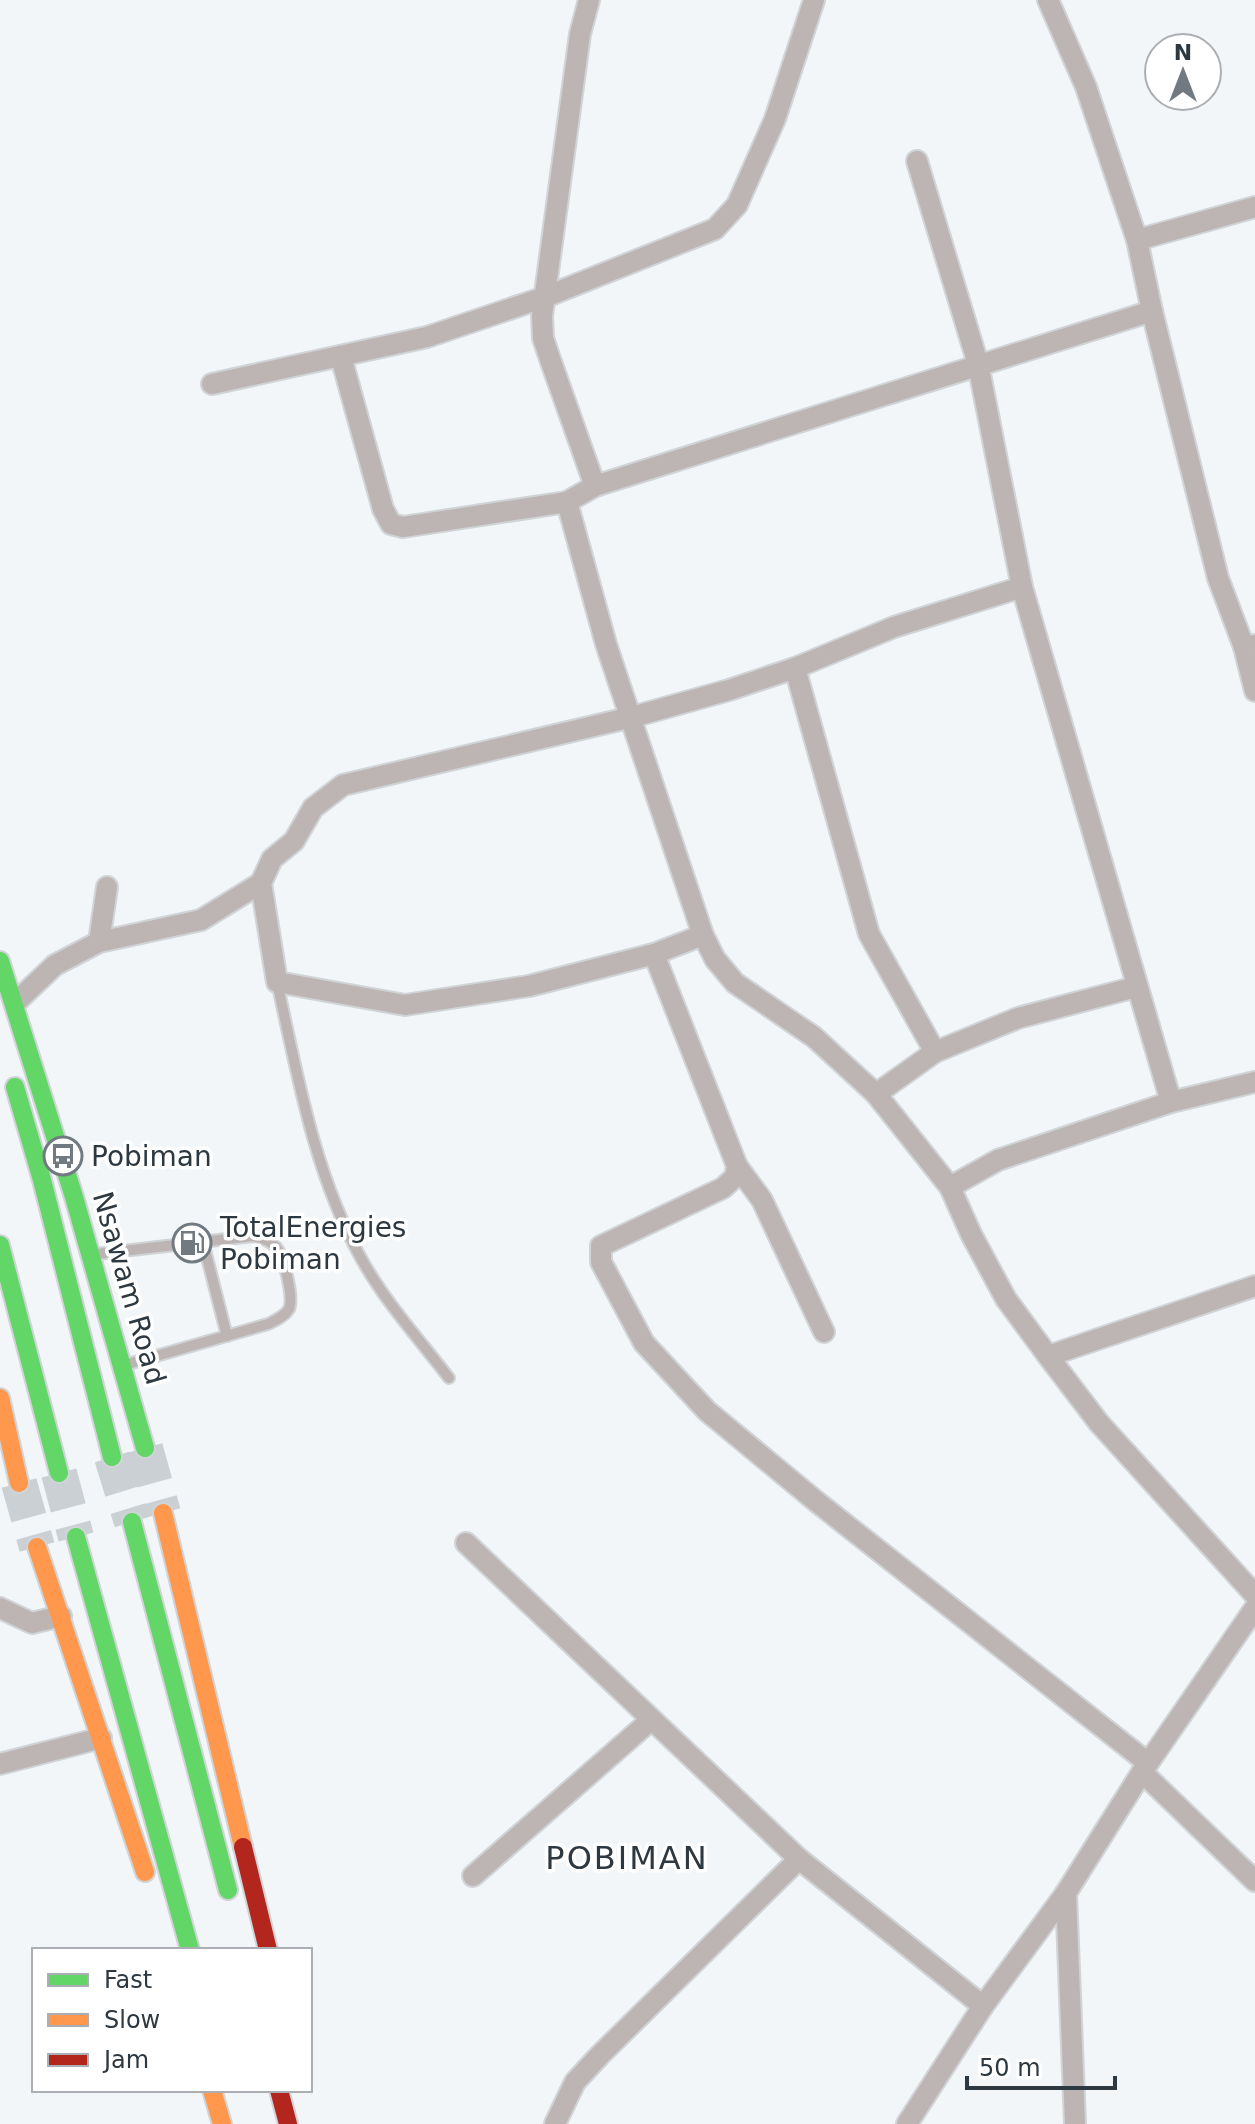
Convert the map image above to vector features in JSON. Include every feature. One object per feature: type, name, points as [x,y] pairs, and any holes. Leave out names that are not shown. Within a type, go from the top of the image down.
[{"type":"highway","name":"Nsawam Road","points":[[0,961],[91,1255],[145,1448]]},
{"type":"highway","name":"Nsawam Road","points":[[8,1064],[42,1180],[112,1457]]},
{"type":"highway","points":[[0,1245],[59,1473]]},
{"type":"highway","points":[[0,1398],[19,1483]]},
{"type":"highway","points":[[163,1513],[268,1948]]},
{"type":"highway","points":[[132,1522],[232,1905]]},
{"type":"highway","points":[[76,1537],[189,1948]]},
{"type":"highway","points":[[37,1547],[152,1895]]},
{"type":"highway","points":[[213,2092],[222,2124]]},
{"type":"highway","points":[[230,2092],[238,2124]]},
{"type":"highway","points":[[280,2092],[288,2124]]},
{"type":"street","points":[[589,0],[580,34],[542,316],[543,338],[595,486]]},
{"type":"street","points":[[212,384],[427,337],[545,297],[715,229],[737,205],[775,119],[814,0]]},
{"type":"street","points":[[1048,0],[1086,87],[1137,240],[1218,578],[1250,646],[1255,691]]},
{"type":"street","points":[[917,161],[978,364],[1022,587],[1171,1102]]},
{"type":"street","points":[[1137,240],[1255,207]]},
{"type":"street","points":[[341,357],[383,509],[391,524],[403,527],[567,502],[595,486],[1152,311]]},
{"type":"street","points":[[567,502],[606,644],[703,935],[715,959],[735,983],[814,1037],[876,1094],[950,1187],[1006,1299],[1048,1356],[1099,1423],[1255,1595]]},
{"type":"street","points":[[15,1003],[55,965],[99,942],[201,920],[261,883],[272,859],[294,841],[313,808],[343,785],[632,717],[729,690],[795,668],[894,627],[1022,587]]},
{"type":"street","points":[[795,668],[869,934],[935,1052]]},
{"type":"street","points":[[261,883],[277,982],[405,1005],[529,986],[654,954],[703,935]]},
{"type":"street","points":[[99,942],[107,887]]},
{"type":"street","points":[[654,954],[737,1166],[762,1200],[824,1332]]},
{"type":"street","points":[[876,1094],[935,1052],[1018,1018],[1136,987]]},
{"type":"street","points":[[950,1187],[998,1160],[1171,1102],[1255,1082]]},
{"type":"street","points":[[737,1166],[735,1177],[723,1188],[601,1246],[601,1262],[644,1343],[707,1411],[1145,1768],[1255,1881]]},
{"type":"street","points":[[1048,1356],[1255,1286]]},
{"type":"street","points":[[466,1543],[799,1859],[983,2006]]},
{"type":"street","points":[[0,1608],[32,1623],[61,1616]]},
{"type":"street","points":[[907,2124],[983,2006],[1066,1893],[1145,1768],[1255,1608]]},
{"type":"street","points":[[473,1876],[651,1720]]},
{"type":"street","points":[[0,1764],[101,1738]]},
{"type":"street","points":[[555,2124],[575,2082],[799,1859]]},
{"type":"street","points":[[1066,1893],[1075,2124]]},
{"type":"lane","points":[[277,982],[308,1124],[337,1204],[374,1281],[449,1378]]},
{"type":"lane","points":[[91,1255],[253,1236],[275,1245],[281,1255],[291,1297],[290,1307],[282,1317],[268,1324],[123,1366]]},
{"type":"lane","points":[[203,1242],[227,1336]]},
{"type":"tunnel","points":[[145,1448],[163,1513]]},
{"type":"tunnel","points":[[112,1457],[132,1522]]},
{"type":"tunnel","points":[[59,1473],[76,1537]]},
{"type":"tunnel","points":[[19,1483],[37,1547]]},
{"type":"traffic: fast","points":[[0,961],[74,1197],[145,1448]]},
{"type":"traffic: fast","points":[[15,1087],[42,1180],[112,1457]]},
{"type":"traffic: fast","points":[[0,1245],[59,1473]]},
{"type":"traffic: fast","points":[[132,1522],[228,1890]]},
{"type":"traffic: fast","points":[[76,1537],[189,1948]]},
{"type":"traffic: slow","points":[[0,1398],[19,1483]]},
{"type":"traffic: slow","points":[[163,1513],[243,1847]]},
{"type":"traffic: slow","points":[[37,1547],[145,1872]]},
{"type":"traffic: slow","points":[[213,2092],[222,2124]]},
{"type":"traffic: jam","points":[[243,1847],[268,1948]]},
{"type":"traffic: jam","points":[[280,2092],[288,2124]]},
{"type":"place","name":"Pobiman","points":[[63,1156]]},
{"type":"place","name":"TotalEnergies Pobiman","points":[[192,1243]]},
{"type":"district","name":"POBIMAN","points":[[627,1858]]}]
